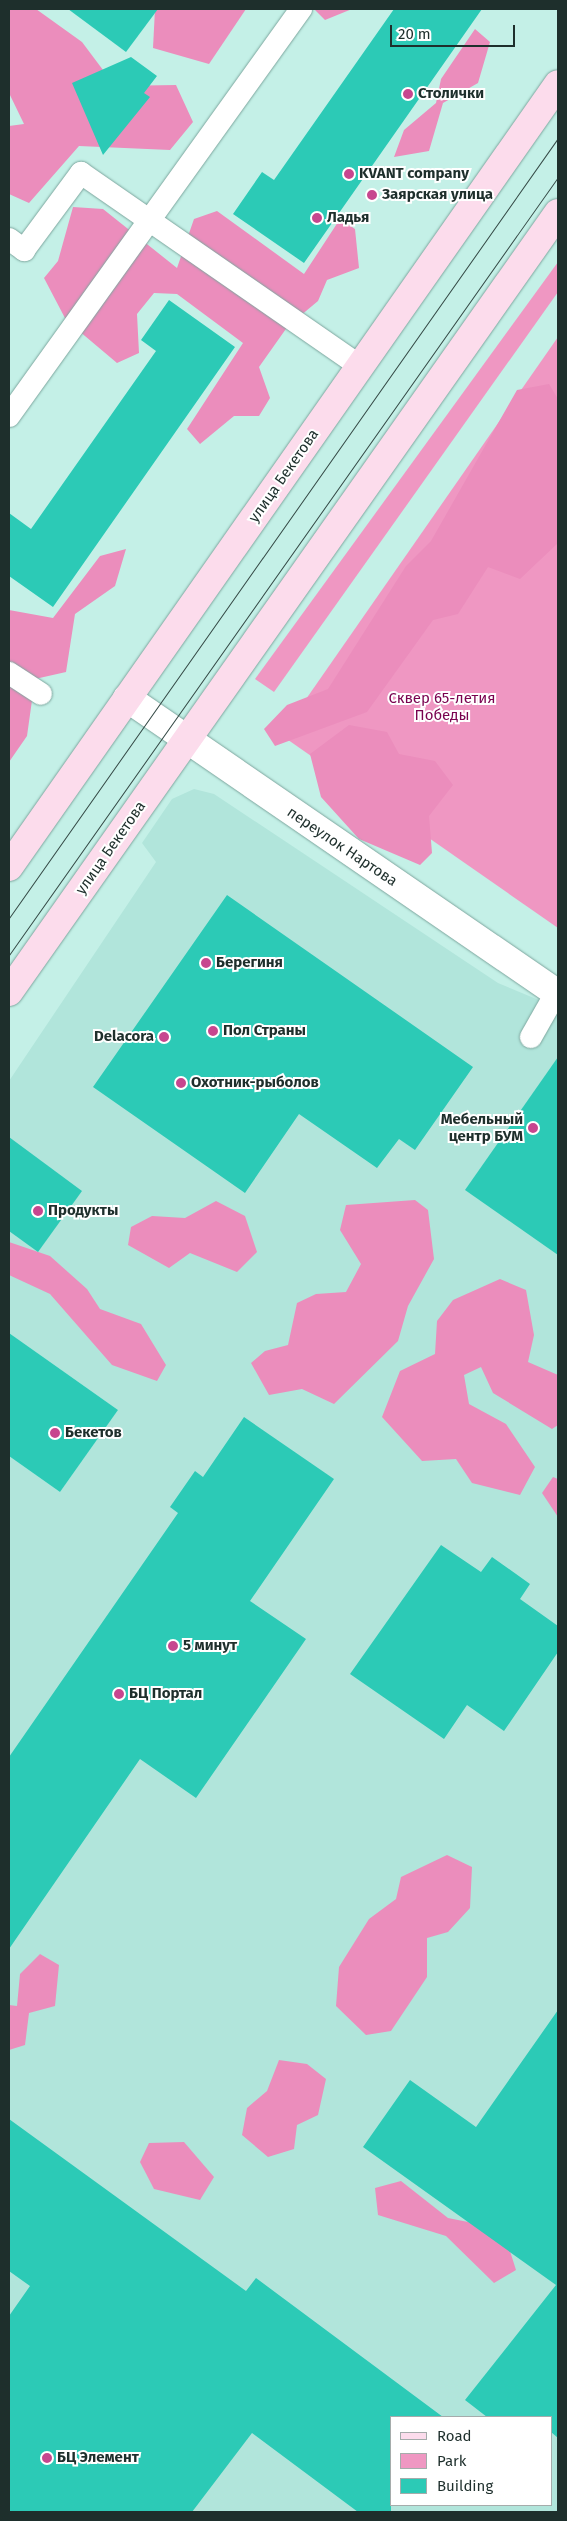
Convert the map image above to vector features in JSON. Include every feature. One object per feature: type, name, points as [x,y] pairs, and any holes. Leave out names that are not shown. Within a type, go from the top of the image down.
[{"type":"main road","name":"улица Бекетова","points":[[9,867],[558,84]]},
{"type":"main road","name":"улица Бекетова","points":[[9,992],[558,213]]},
{"type":"street","name":"переулок Нартова","points":[[127,698],[557,994]]},
{"type":"lane","points":[[9,416],[301,9]]},
{"type":"lane","points":[[9,239],[24,250],[81,173],[360,367]]},
{"type":"lane","points":[[9,673],[41,694]]},
{"type":"lane","points":[[531,1037],[557,994]]},
{"type":"shaded area","points":[[9,9],[36,9],[82,42],[115,86],[176,85],[193,122],[170,150],[79,146],[29,203],[9,194],[9,126],[24,124],[9,93]]},
{"type":"shaded area","points":[[155,9],[246,9],[209,64],[153,48]]},
{"type":"shaded area","points":[[314,9],[352,9],[325,20]]},
{"type":"shaded area","points":[[475,29],[490,42],[478,83],[443,103],[429,151],[394,157],[404,130],[436,103],[441,79]]},
{"type":"shaded area","points":[[73,207],[103,209],[177,268],[194,219],[217,211],[304,274],[340,219],[355,229],[359,268],[327,280],[318,301],[288,326],[259,367],[270,398],[259,416],[234,416],[200,444],[187,429],[243,343],[177,294],[154,293],[137,314],[139,353],[117,363],[66,320],[44,278],[58,261]]},
{"type":"shaded area","points":[[549,384],[558,399],[558,543],[520,579],[488,567],[458,614],[433,620],[367,712],[275,746],[264,729],[287,705],[328,689],[406,566],[431,541],[517,390]]},
{"type":"shaded area","points":[[126,549],[115,586],[75,614],[66,672],[35,679],[27,736],[9,762],[9,610],[53,618],[100,556]]},
{"type":"shaded area","points":[[349,725],[387,732],[399,754],[435,761],[453,785],[429,816],[432,853],[420,865],[359,839],[321,797],[310,754]]},
{"type":"shaded area","points":[[194,789],[214,794],[498,983],[558,1008],[558,2512],[9,2512],[9,1456],[60,1492],[118,1410],[9,1333],[9,1081],[156,862],[142,843],[172,799]]},
{"type":"shaded area","points":[[415,1200],[428,1210],[434,1259],[408,1306],[398,1341],[334,1404],[302,1389],[269,1395],[251,1363],[265,1351],[288,1345],[297,1303],[316,1294],[346,1292],[361,1264],[340,1230],[346,1205]]},
{"type":"shaded area","points":[[216,1201],[245,1216],[257,1252],[237,1272],[190,1253],[169,1268],[128,1245],[131,1227],[152,1216],[185,1218]]},
{"type":"shaded area","points":[[9,1242],[50,1256],[87,1289],[100,1309],[141,1324],[166,1365],[157,1381],[112,1365],[50,1294],[9,1275]]},
{"type":"shaded area","points":[[500,1279],[526,1290],[534,1335],[528,1362],[558,1375],[558,1425],[552,1429],[493,1393],[481,1367],[464,1375],[469,1404],[506,1424],[535,1467],[520,1495],[472,1483],[456,1459],[422,1461],[382,1417],[400,1371],[435,1354],[437,1321],[453,1300]]},
{"type":"shaded area","points":[[553,1477],[558,1479],[558,1517],[542,1493]]},
{"type":"shaded area","points":[[447,1855],[472,1867],[470,1908],[448,1932],[427,1938],[427,1977],[391,2031],[366,2035],[336,2006],[339,1967],[369,1919],[396,1899],[401,1877]]},
{"type":"shaded area","points":[[40,1954],[59,1965],[55,2006],[29,2013],[25,2045],[9,2050],[9,2005],[17,2006],[20,1974]]},
{"type":"shaded area","points":[[279,2060],[307,2064],[326,2079],[318,2115],[297,2125],[294,2149],[268,2157],[242,2135],[247,2108],[267,2091]]},
{"type":"shaded area","points":[[184,2142],[214,2177],[200,2200],[154,2189],[140,2162],[149,2143]]},
{"type":"shaded area","points":[[401,2181],[448,2218],[503,2229],[516,2270],[494,2283],[446,2236],[378,2215],[375,2188]]},
{"type":"green space","points":[[558,262],[558,292],[274,692],[255,679]]},
{"type":"green space","name":"Сквер 65-летия Победы","points":[[558,337],[558,928],[281,735]]},
{"type":"building","points":[[68,9],[158,9],[126,52]]},
{"type":"building","points":[[394,9],[482,9],[304,263],[233,214],[262,172],[274,180]]},
{"type":"building","points":[[131,57],[157,76],[144,93],[150,97],[103,155],[72,83]]},
{"type":"building","points":[[169,300],[235,347],[53,607],[9,576],[9,513],[31,529],[156,351],[141,340]]},
{"type":"building","points":[[227,895],[473,1067],[415,1150],[399,1139],[377,1168],[299,1114],[245,1193],[93,1087]]},
{"type":"building","name":"Мебельный центр БУМ","points":[[558,1057],[558,1255],[465,1190]]},
{"type":"building","name":"Продукты","points":[[9,1137],[82,1191],[38,1252],[9,1231]]},
{"type":"building","name":"Бекетов","points":[[9,1333],[118,1410],[60,1492],[9,1456]]},
{"type":"building","name":"БЦ Портал","points":[[244,1417],[334,1479],[250,1601],[306,1639],[196,1798],[140,1759],[9,1949],[9,1757],[178,1513],[170,1507],[195,1471],[203,1477]]},
{"type":"building","points":[[441,1545],[481,1572],[492,1557],[530,1584],[520,1599],[558,1626],[558,1652],[504,1731],[467,1705],[444,1739],[350,1674]]},
{"type":"building","points":[[558,2010],[558,2438],[552,2433],[552,2416],[486,2416],[465,2400],[556,2285],[363,2147],[410,2080],[476,2127]]},
{"type":"building","points":[[9,2119],[246,2291],[256,2278],[442,2416],[390,2416],[391,2512],[358,2512],[252,2433],[192,2512],[9,2512],[9,2316],[30,2286],[9,2271]]},
{"type":"tram line","points":[[9,918],[558,138]]},
{"type":"tram line","points":[[9,955],[558,177]]},
{"type":"place","name":"Столички","points":[[408,94]]},
{"type":"place","name":"KVANT company","points":[[349,174]]},
{"type":"place","name":"Заярская улица","points":[[372,195]]},
{"type":"place","name":"Ладья","points":[[317,218]]},
{"type":"place","name":"Берегиня","points":[[206,963]]},
{"type":"place","name":"Пол Страны","points":[[213,1031]]},
{"type":"place","name":"Delacora","points":[[164,1037]]},
{"type":"place","name":"Охотник-рыболов","points":[[181,1083]]},
{"type":"place","name":"Мебельный центр БУМ","points":[[533,1128]]},
{"type":"place","name":"Продукты","points":[[38,1211]]},
{"type":"place","name":"Бекетов","points":[[55,1433]]},
{"type":"place","name":"5 минут","points":[[173,1646]]},
{"type":"place","name":"БЦ Портал","points":[[119,1694]]},
{"type":"place","name":"БЦ Элемент","points":[[47,2458]]}]
